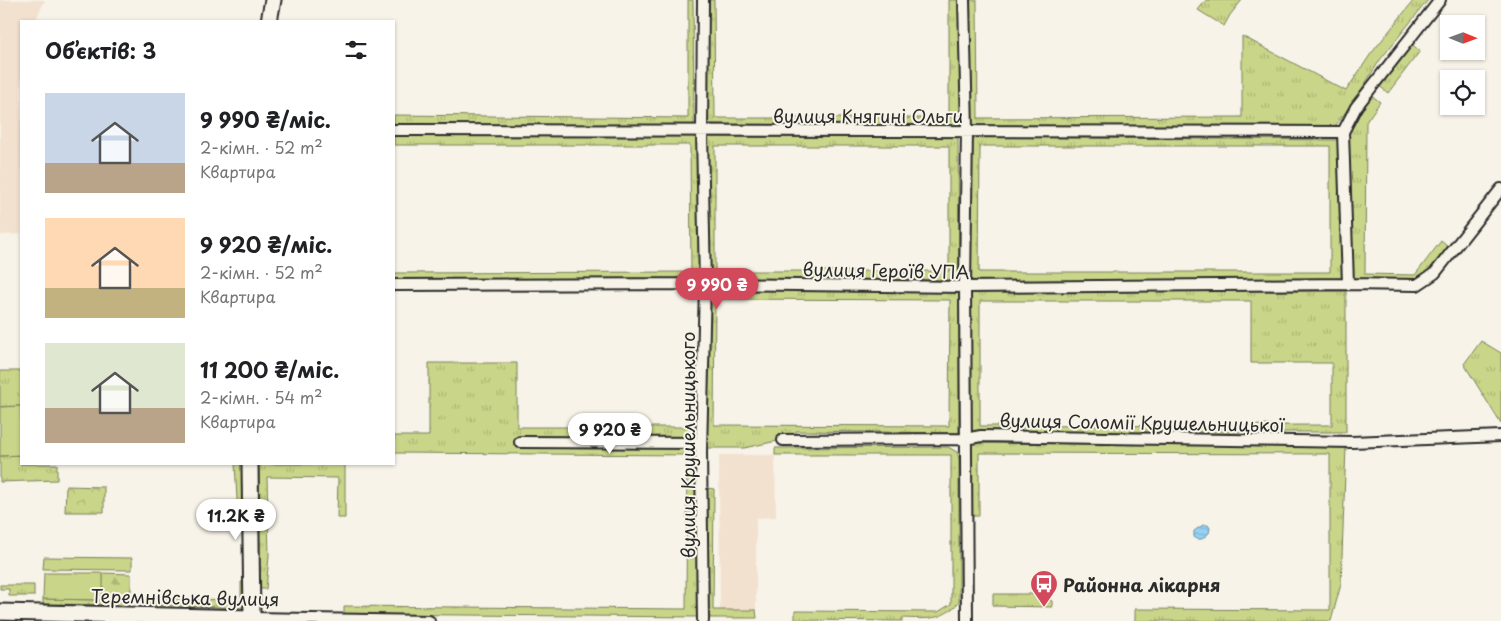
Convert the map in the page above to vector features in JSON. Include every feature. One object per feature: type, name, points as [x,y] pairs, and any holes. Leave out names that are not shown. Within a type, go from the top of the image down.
[{"type":"street","points":[[269,20],[273,0]]},
{"type":"street","name":"вулиця Крушельницького","points":[[703,0],[702,132],[705,284],[701,444],[703,621]]},
{"type":"street","points":[[964,0],[967,130],[965,287],[966,621]]},
{"type":"street","points":[[1348,284],[1343,132],[1356,107],[1440,0]]},
{"type":"street","name":"вулиця Княгині Ольги","points":[[395,130],[1343,132]]},
{"type":"street","name":"вулиця Героїв УПА","points":[[395,285],[705,284],[965,287],[1416,285],[1435,273],[1501,189]]},
{"type":"street","name":"вулиця Соломії Крушельницької","points":[[783,440],[965,439],[981,436],[1352,442],[1501,436]]},
{"type":"street","points":[[520,442],[701,444]]},
{"type":"street","points":[[250,465],[252,618]]},
{"type":"street","name":"Теремнівська вулиця","points":[[0,612],[43,617],[429,621]]},
{"type":"shaded area","points":[[0,0],[45,0],[35,20],[20,20],[20,234],[0,235]]},
{"type":"shaded area","points":[[719,455],[775,455],[776,517],[756,518],[756,610],[720,610]]},
{"type":"green space","points":[[688,0],[693,0],[694,125],[395,124],[395,115],[688,118]]},
{"type":"green space","points":[[708,0],[714,0],[715,118],[949,118],[949,0],[959,0],[962,126],[707,124]]},
{"type":"green space","points":[[968,0],[977,0],[978,118],[1242,117],[1242,36],[1346,91],[1370,55],[1414,0],[1428,0],[1380,60],[1336,125],[1323,129],[971,126]]},
{"type":"green space","points":[[1206,0],[1242,0],[1224,26],[1198,10]]},
{"type":"green space","points":[[1410,43],[1420,51],[1388,93],[1377,84]]},
{"type":"green space","points":[[1371,95],[1380,102],[1366,122],[1365,274],[1415,275],[1441,241],[1448,247],[1434,268],[1417,281],[1352,279],[1348,133]]},
{"type":"green space","points":[[395,136],[699,136],[699,279],[395,279],[395,273],[691,272],[690,145],[395,145]]},
{"type":"green space","points":[[707,137],[958,137],[959,280],[708,279]],"holes":[[[715,146],[949,146],[949,271],[715,271]]]},
{"type":"green space","points":[[971,137],[1340,140],[1344,279],[971,283]],"holes":[[[980,146],[1330,146],[1330,272],[979,272]]]},
{"type":"green space","points":[[708,290],[959,291],[959,433],[796,431],[796,437],[744,448],[706,448]],"holes":[[[715,299],[950,300],[949,426],[714,425]]]},
{"type":"green space","points":[[970,291],[1346,291],[1346,432],[970,432]],"holes":[[[980,301],[1251,301],[1251,363],[1332,363],[1332,425],[980,426]]]},
{"type":"green space","points":[[1481,341],[1501,353],[1501,424],[1464,364]]},
{"type":"green space","points":[[429,363],[517,363],[517,427],[693,427],[694,440],[515,438],[514,446],[697,449],[699,617],[344,614],[344,606],[686,609],[687,455],[395,453],[395,436],[429,436]]},
{"type":"green space","points":[[0,371],[20,371],[20,406],[0,407]]},
{"type":"green space","points":[[20,406],[20,455],[0,456],[0,407]]},
{"type":"green space","points":[[972,443],[1346,446],[1341,584],[1331,621],[1135,621],[1135,609],[1330,610],[1330,454],[979,453],[979,516],[971,516]]},
{"type":"green space","points":[[948,447],[957,452],[959,459],[959,602],[947,613],[934,618],[902,618],[902,621],[795,620],[795,611],[938,612],[951,604],[951,455],[775,455],[775,448]]},
{"type":"green space","points":[[20,455],[20,465],[57,465],[57,480],[0,482],[0,456]]},
{"type":"green space","points":[[235,465],[245,465],[247,515],[238,516]]},
{"type":"green space","points":[[259,465],[345,465],[345,518],[337,518],[338,478],[267,477],[269,556],[266,589],[258,589],[260,555]]},
{"type":"green space","points":[[66,486],[104,487],[104,512],[65,512]]},
{"type":"green space","points":[[706,488],[714,489],[713,610],[756,610],[757,618],[708,618]]},
{"type":"green space","points":[[44,557],[132,558],[132,570],[43,569]]},
{"type":"green space","points":[[44,573],[103,573],[103,600],[43,599]]},
{"type":"green space","points":[[103,573],[131,574],[131,605],[43,604],[43,599],[102,600]]},
{"type":"green space","points":[[241,582],[247,582],[246,608],[143,605],[140,598],[241,600]]},
{"type":"green space","points":[[0,585],[34,585],[34,596],[9,596],[9,589],[0,589]]},
{"type":"green space","points":[[993,594],[1038,594],[1052,601],[1052,607],[993,606]]},
{"type":"water","points":[[1203,525],[1208,525],[1210,528],[1209,533],[1202,539],[1197,539],[1194,537],[1194,531]]},
{"type":"place","name":"Районна лікарня","points":[[1044,608]]}]
